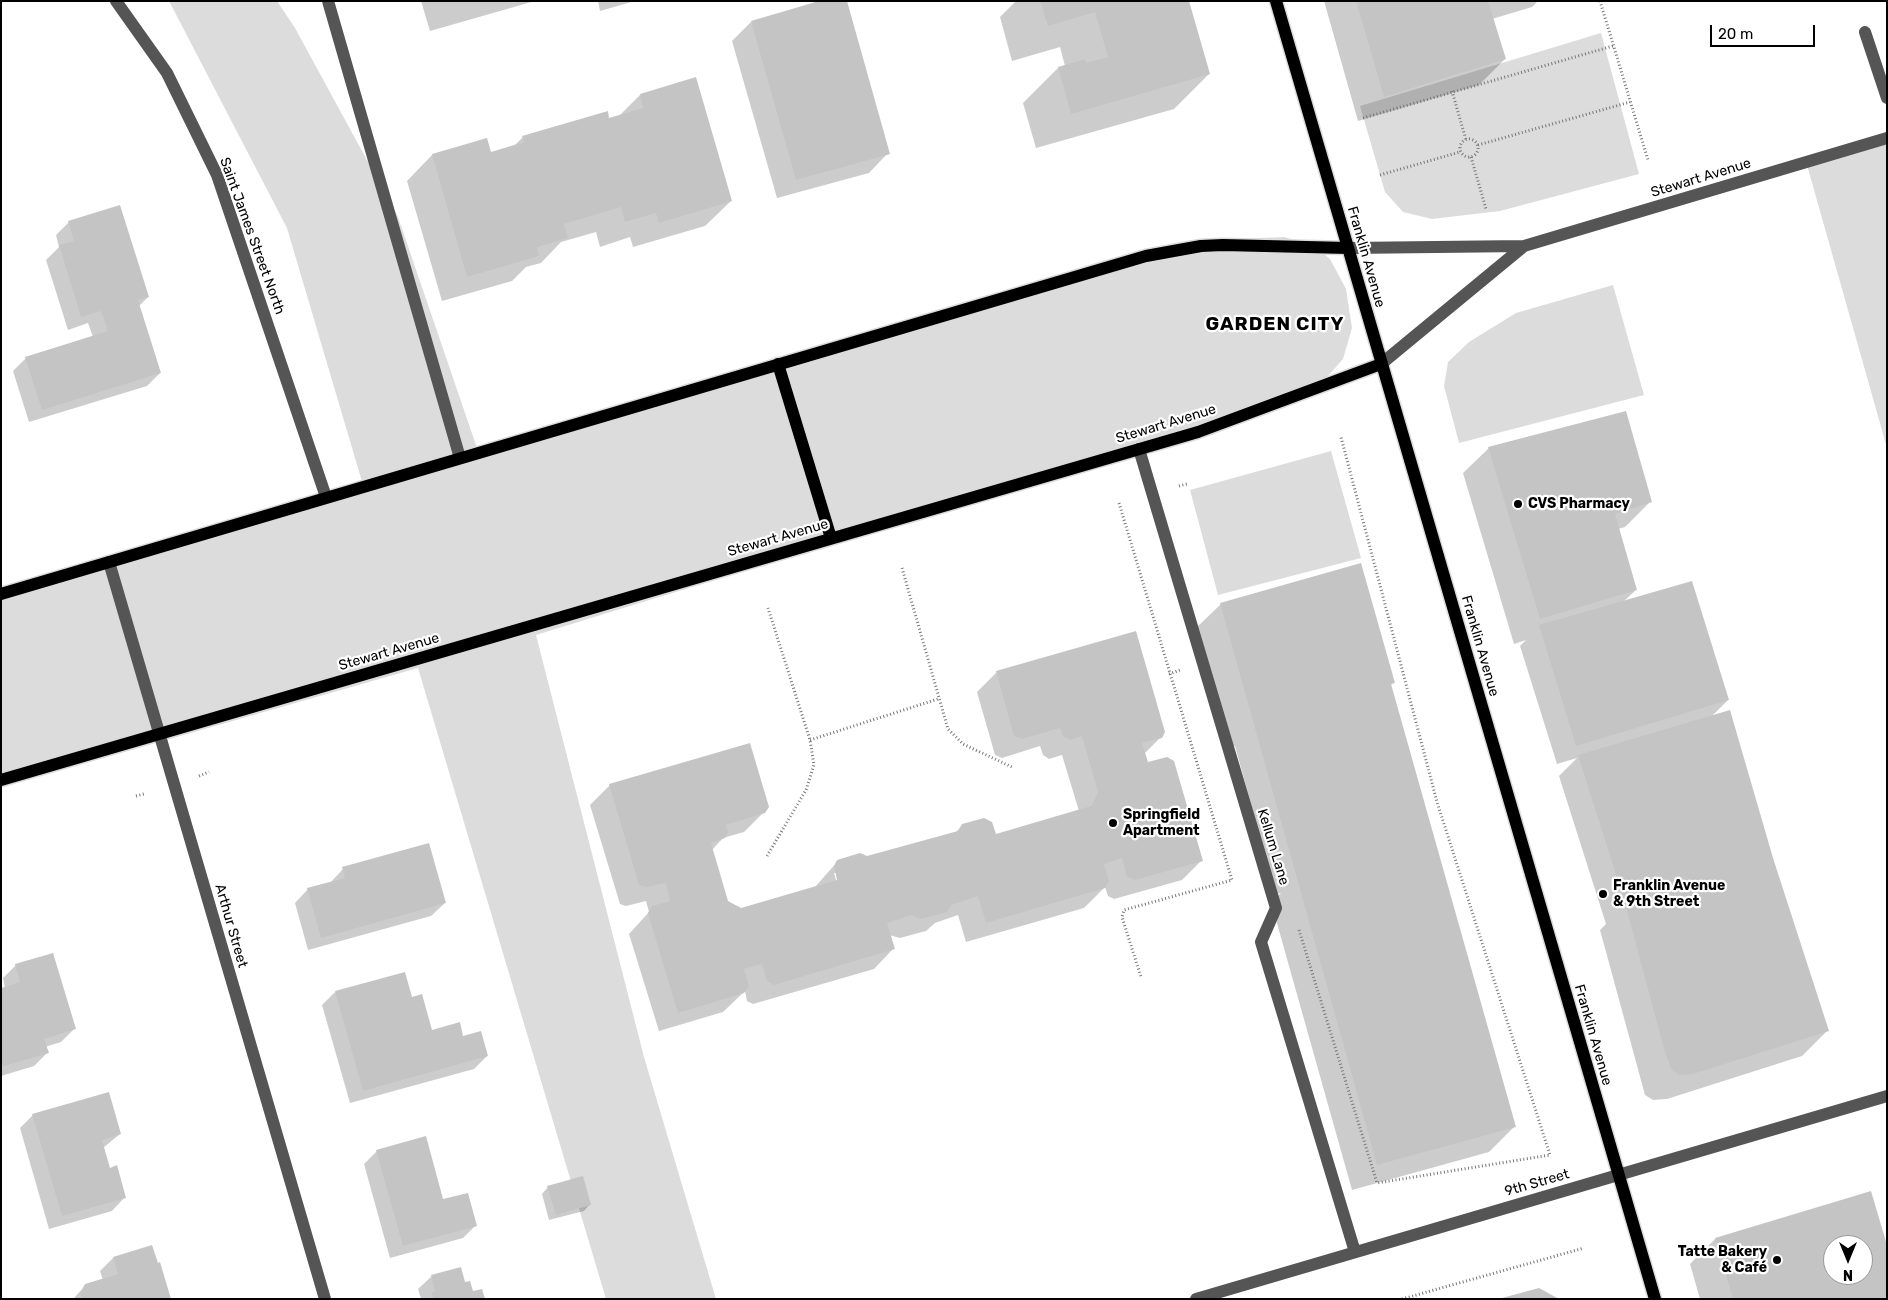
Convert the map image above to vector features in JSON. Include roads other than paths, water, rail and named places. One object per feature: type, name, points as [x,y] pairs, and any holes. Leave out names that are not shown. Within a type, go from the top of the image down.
[{"type":"main road","name":"Franklin Avenue","points":[[1276,1],[1654,1299]]},
{"type":"main road","name":"Stewart Avenue","points":[[1,594],[1146,256],[1201,246],[1223,245],[1348,248]]},
{"type":"main road","points":[[778,364],[831,538]]},
{"type":"main road","name":"Stewart Avenue","points":[[1,780],[1198,432],[1381,364]]},
{"type":"street","name":"Saint James Street North","points":[[116,1],[166,73],[217,175],[326,497]]},
{"type":"street","points":[[328,1],[460,458]]},
{"type":"street","points":[[1865,32],[1887,98]]},
{"type":"street","name":"Stewart Avenue","points":[[1348,248],[1524,246],[1887,138]]},
{"type":"street","name":"Stewart Avenue","points":[[1381,364],[1524,246]]},
{"type":"street","name":"Kellum Lane","points":[[1139,449],[1276,908],[1261,942],[1355,1252]]},
{"type":"street","name":"Arthur Street","points":[[109,562],[325,1299]]},
{"type":"street","name":"9th Street","points":[[1196,1299],[1214,1296],[1355,1252],[1887,1096]]},
{"type":"place","name":"CVS Pharmacy","points":[[1518,504]]},
{"type":"place","name":"Springfield Apartment","points":[[1113,823]]},
{"type":"place","name":"Franklin Avenue & 9th Street","points":[[1603,894]]},
{"type":"place","name":"Tatte Bakery & Café","points":[[1777,1260]]},
{"type":"district","name":"GARDEN CITY","points":[[1275,325]]}]
